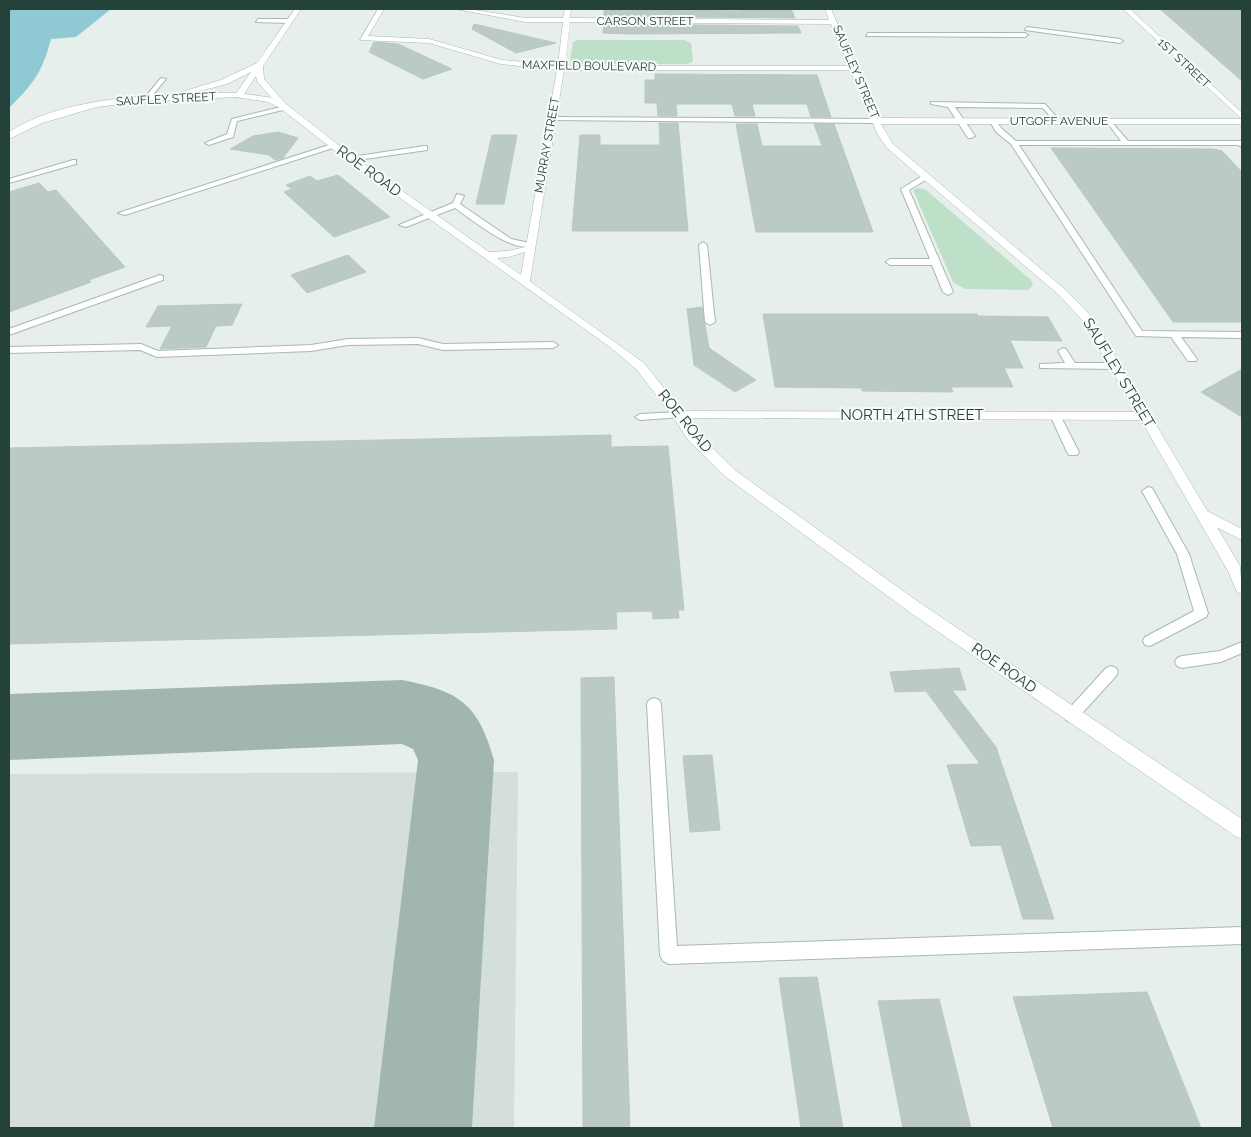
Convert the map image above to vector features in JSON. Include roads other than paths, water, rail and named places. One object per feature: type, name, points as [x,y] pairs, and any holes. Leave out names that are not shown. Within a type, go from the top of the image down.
[{"type":"street","points":[[239,95],[288,20],[298,9]]},
{"type":"street","name":"MAXFIELD BOULEVARD","points":[[380,9],[363,38],[429,41],[501,62],[561,68],[853,68]]},
{"type":"street","name":"CARSON STREET","points":[[458,9],[510,18],[567,21],[834,22]]},
{"type":"street","name":"MURRAY STREET","points":[[525,281],[561,68],[568,9]]},
{"type":"street","name":"SAUFLEY STREET","points":[[828,9],[882,135],[890,146],[925,178],[1063,293],[1088,319],[1202,514],[1242,588]]},
{"type":"street","name":"1ST STREET","points":[[1126,9],[1242,117]]},
{"type":"street","points":[[169,96],[224,82],[259,65]]},
{"type":"street","points":[[259,65],[260,79],[284,107]]},
{"type":"street","name":"SAUFLEY STREET","points":[[9,136],[63,112],[110,101],[169,96],[239,95]]},
{"type":"street","name":"ROE ROAD","points":[[239,95],[270,100],[284,107],[351,159],[614,345],[640,366],[679,415],[693,437],[731,474],[914,607],[1071,716],[1162,774],[1242,830]]},
{"type":"street","name":"UTGOFF AVENUE","points":[[877,121],[1242,122]]},
{"type":"street","points":[[488,255],[509,254],[530,246]]},
{"type":"street","name":"NORTH 4TH STREET","points":[[679,415],[1145,416]]},
{"type":"street","points":[[1202,514],[1242,535]]},
{"type":"lane","points":[[258,21],[288,20]]},
{"type":"lane","points":[[868,35],[1026,32],[1120,42]]},
{"type":"lane","points":[[148,97],[163,79]]},
{"type":"lane","points":[[933,103],[950,105],[1045,106],[1058,121]]},
{"type":"lane","points":[[950,105],[971,136]]},
{"type":"lane","points":[[209,143],[230,135],[234,120],[284,107]]},
{"type":"lane","points":[[552,119],[877,121]]},
{"type":"lane","points":[[993,121],[998,130],[1014,143],[1139,334],[1175,336],[1242,335]]},
{"type":"lane","points":[[1109,121],[1126,143]]},
{"type":"lane","points":[[1014,143],[1240,143],[1242,145]]},
{"type":"lane","points":[[122,213],[335,146]]},
{"type":"lane","points":[[351,159],[424,148]]},
{"type":"lane","points":[[9,181],[73,162]]},
{"type":"lane","points":[[925,178],[905,189],[948,292]]},
{"type":"lane","points":[[403,225],[456,205],[460,196]]},
{"type":"lane","points":[[456,205],[508,241],[530,246]]},
{"type":"lane","points":[[703,245],[710,322]]},
{"type":"lane","points":[[890,262],[934,262]]},
{"type":"lane","points":[[9,332],[160,278]]},
{"type":"lane","points":[[1175,336],[1192,359]]},
{"type":"lane","points":[[9,350],[142,347],[157,354],[311,348],[348,342],[418,341],[442,347],[554,345]]},
{"type":"lane","points":[[1063,351],[1072,366]]},
{"type":"lane","points":[[1044,366],[1116,366]]},
{"type":"lane","points":[[640,417],[679,415]]},
{"type":"lane","points":[[1055,416],[1073,452]]},
{"type":"lane","points":[[1148,491],[1183,554],[1201,613],[1150,641]]},
{"type":"lane","points":[[1182,662],[1220,656],[1242,647]]},
{"type":"lane","points":[[1071,716],[1111,672]]},
{"type":"lane","points":[[654,704],[669,955],[1242,936]]},
{"type":"water","points":[[9,9],[111,9],[76,37],[51,39],[44,61],[36,77],[9,108]]}]
